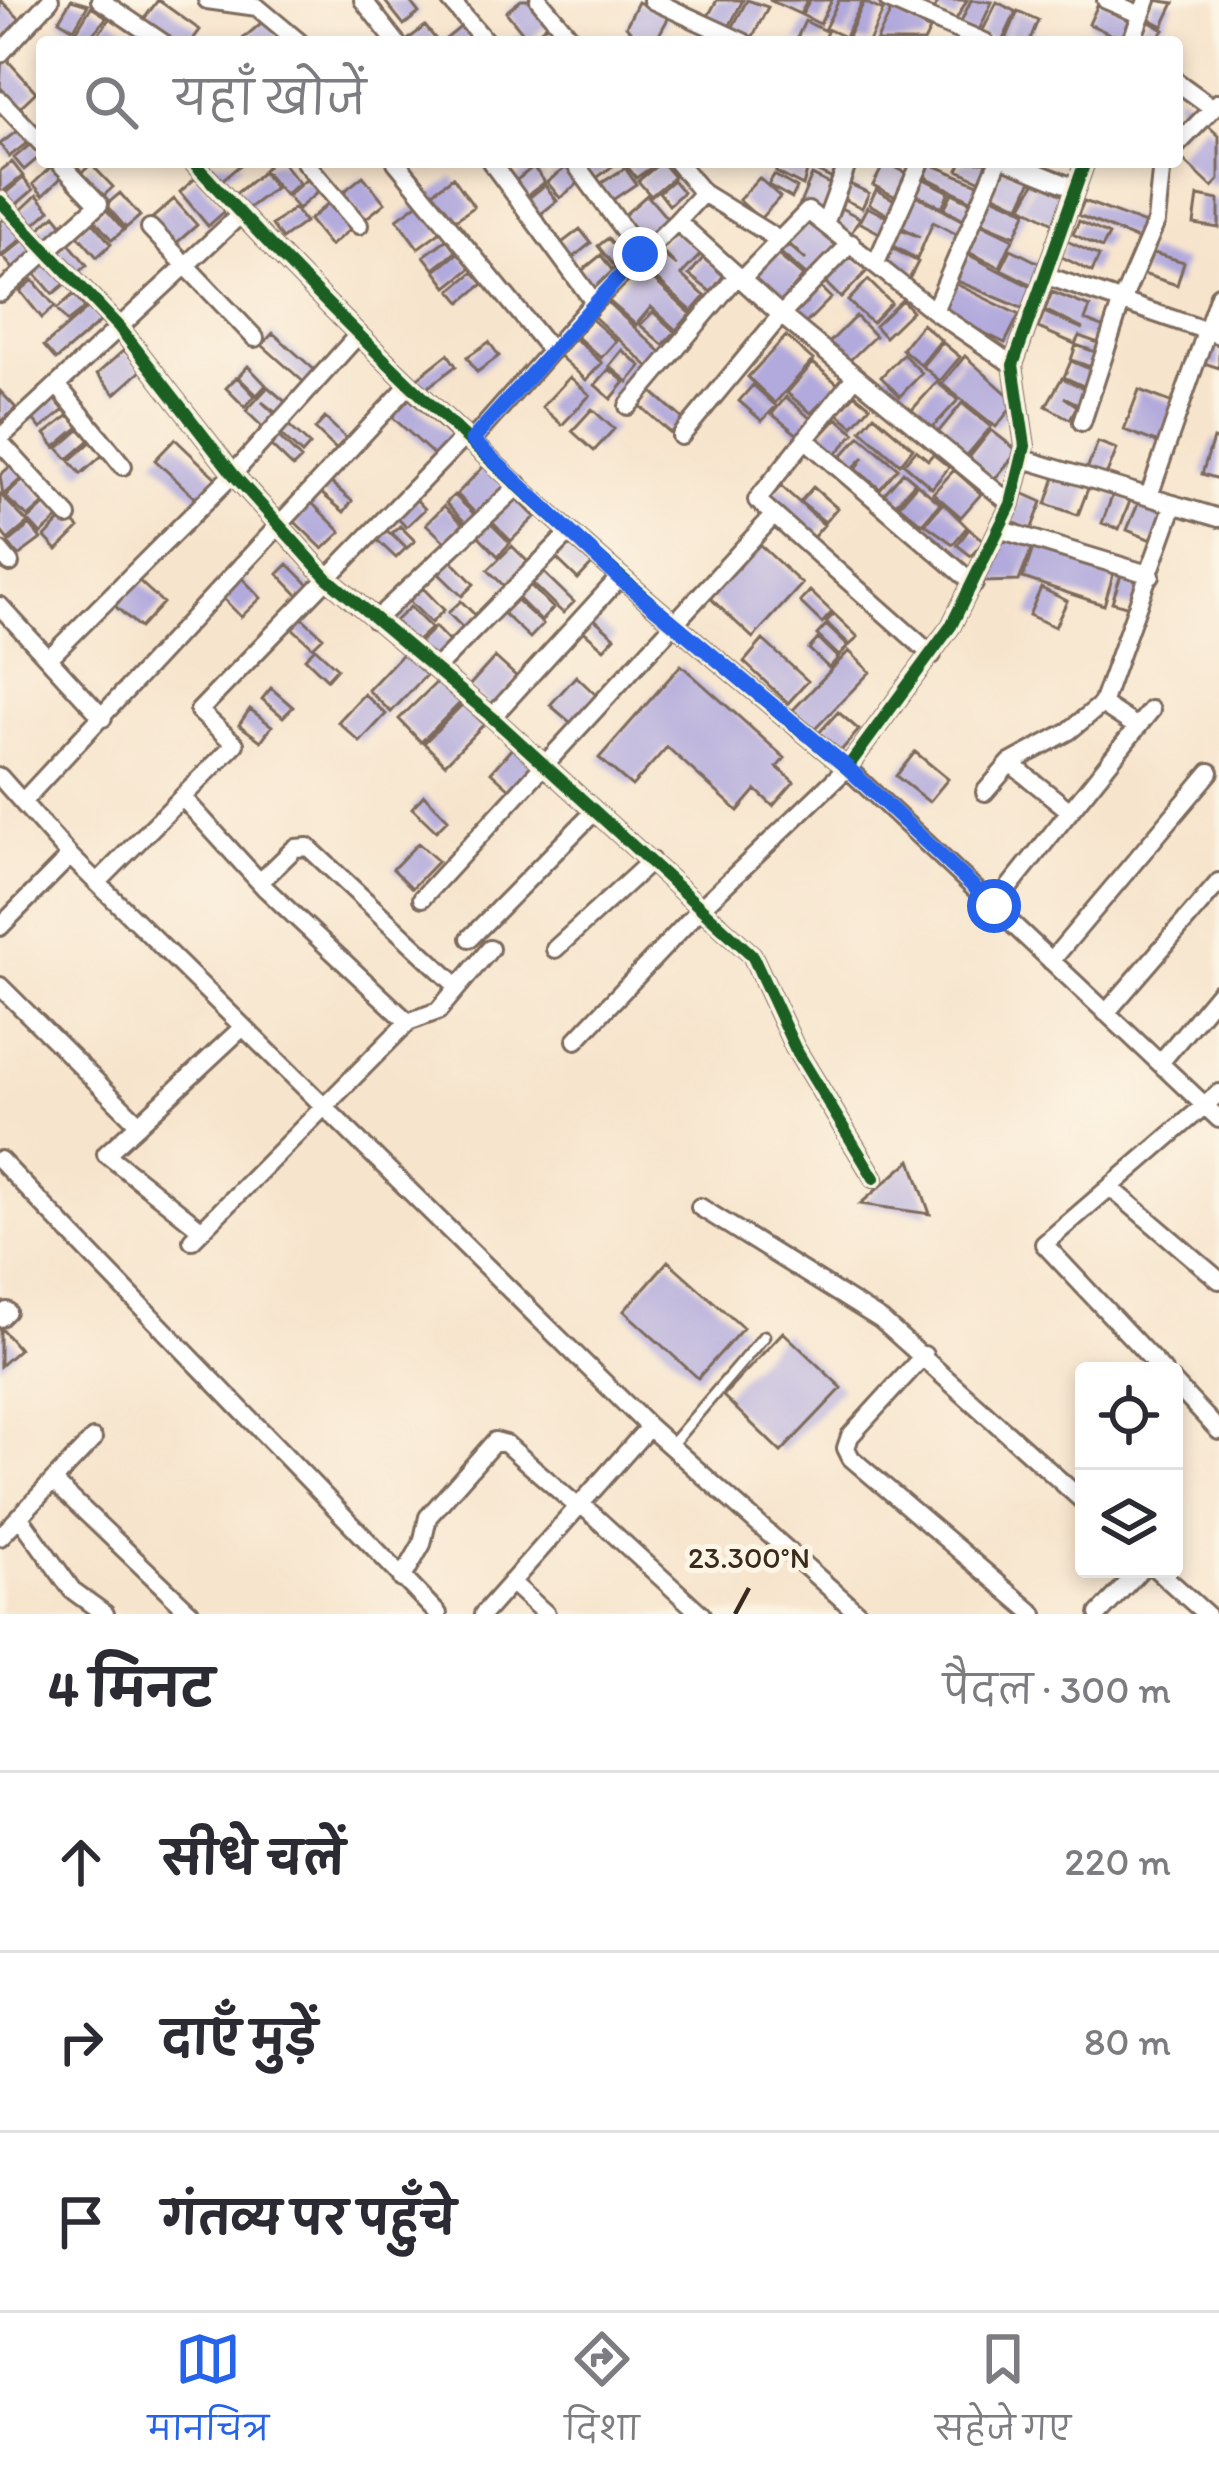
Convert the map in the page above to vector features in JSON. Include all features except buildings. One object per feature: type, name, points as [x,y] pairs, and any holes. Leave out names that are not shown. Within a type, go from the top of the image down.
[{"type":"street","points":[[100,0],[153,36]]},
{"type":"street","points":[[207,0],[257,8],[292,36]]},
{"type":"street","points":[[363,0],[391,36]]},
{"type":"street","points":[[450,0],[481,36]]},
{"type":"street","points":[[539,0],[569,36]]},
{"type":"street","points":[[652,0],[729,36]]},
{"type":"street","points":[[888,0],[972,36]]},
{"type":"street","points":[[1106,0],[1144,8],[1132,36]]},
{"type":"street","points":[[0,54],[28,30],[40,5]]},
{"type":"street","points":[[28,30],[36,39]]},
{"type":"street","points":[[1183,86],[1216,105],[1183,139]]},
{"type":"street","points":[[0,100],[36,138]]},
{"type":"street","points":[[0,293],[99,204],[65,168]]},
{"type":"street","points":[[202,168],[356,337],[619,578],[848,768],[1160,1064],[1214,1106],[1044,1244],[1155,1362]]},
{"type":"street","points":[[310,168],[359,225]]},
{"type":"street","points":[[401,168],[551,351]]},
{"type":"street","points":[[494,168],[594,302]]},
{"type":"street","points":[[578,168],[640,254]]},
{"type":"street","points":[[682,168],[703,193],[779,240]]},
{"type":"street","points":[[825,224],[846,168]]},
{"type":"street","points":[[876,263],[918,168]]},
{"type":"street","points":[[934,311],[995,168]]},
{"type":"street","points":[[1025,168],[1075,188]]},
{"type":"street","points":[[576,1040],[703,906],[848,768],[932,655],[974,584],[1011,504],[1024,459],[1013,365],[1083,168]]},
{"type":"street","points":[[1082,422],[1120,303],[1156,222],[1161,168]]},
{"type":"street","points":[[97,883],[235,744],[199,711],[703,193]]},
{"type":"street","points":[[0,201],[119,327],[233,474],[327,578],[493,717],[593,814],[703,906],[759,964],[795,1048],[874,1178]]},
{"type":"street","points":[[628,406],[740,277],[808,211],[934,311],[1013,365]]},
{"type":"street","points":[[68,516],[0,440],[241,214]]},
{"type":"street","points":[[677,221],[781,315],[1011,504]]},
{"type":"street","points":[[150,229],[256,338]]},
{"type":"street","points":[[681,436],[781,315],[851,243]]},
{"type":"street","points":[[1047,276],[1213,333]]},
{"type":"street","points":[[1149,496],[1213,333],[1219,295]]},
{"type":"street","points":[[51,656],[233,474],[356,337]]},
{"type":"street","points":[[855,377],[757,500],[932,655]]},
{"type":"street","points":[[57,386],[124,466]]},
{"type":"street","points":[[25,799],[409,386]]},
{"type":"street","points":[[805,439],[974,584]]},
{"type":"street","points":[[1024,459],[1219,518]]},
{"type":"street","points":[[375,620],[519,485]]},
{"type":"street","points":[[985,792],[1010,763],[1069,731],[1102,704],[1174,504]]},
{"type":"street","points":[[422,898],[774,515]]},
{"type":"street","points":[[999,529],[1150,575]]},
{"type":"street","points":[[436,668],[570,532]]},
{"type":"street","points":[[493,717],[619,578]]},
{"type":"street","points":[[0,606],[51,656],[103,718]]},
{"type":"street","points":[[1102,704],[1137,727]]},
{"type":"street","points":[[994,906],[1150,710]]},
{"type":"street","points":[[1010,763],[1070,811]]},
{"type":"street","points":[[1051,961],[1210,772]]},
{"type":"street","points":[[0,778],[25,799],[70,856],[649,1427],[859,1614]]},
{"type":"street","points":[[184,799],[260,882],[408,1022]]},
{"type":"street","points":[[470,938],[593,814]]},
{"type":"street","points":[[260,882],[296,848],[308,847],[458,987]]},
{"type":"street","points":[[0,927],[70,856]]},
{"type":"street","points":[[555,949],[651,861]]},
{"type":"street","points":[[1106,1013],[1219,882]]},
{"type":"street","points":[[243,1027],[106,1154],[197,1235],[408,1022],[438,1011],[490,949]]},
{"type":"street","points":[[0,986],[139,1124]]},
{"type":"street","points":[[1160,1064],[1219,992]]},
{"type":"street","points":[[0,1160],[438,1614]]},
{"type":"street","points":[[1111,1188],[1219,1280]]},
{"type":"street","points":[[700,1207],[863,1307],[924,1355],[1075,1494]]},
{"type":"street","points":[[924,1355],[850,1436],[846,1448],[851,1458],[1034,1614]]},
{"type":"street","points":[[1183,1392],[1219,1430]]},
{"type":"street","points":[[483,1614],[649,1427]]},
{"type":"street","points":[[0,1537],[93,1439]]},
{"type":"street","points":[[401,1579],[422,1544],[428,1517],[495,1441],[506,1444],[701,1614]]},
{"type":"street","points":[[53,1481],[192,1614]]},
{"type":"street","points":[[20,1516],[72,1591],[105,1614]]},
{"type":"street","points":[[1099,1614],[1133,1578]]},
{"type":"street","points":[[1166,1578],[1207,1614]]},
{"type":"street","points":[[511,1582],[546,1614]]},
{"type":"lane","points":[[670,1446],[764,1336]]},
{"type":"cycle path","points":[[199,168],[347,323],[509,477],[847,768],[951,626],[1011,504],[1025,446],[1013,365],[1083,168]]},
{"type":"cycle path","points":[[0,201],[119,327],[233,474],[327,578],[492,717],[752,955],[795,1048],[874,1178]]},
{"type":"route","points":[[640,254],[472,440],[619,578],[848,768],[994,906]]}]
